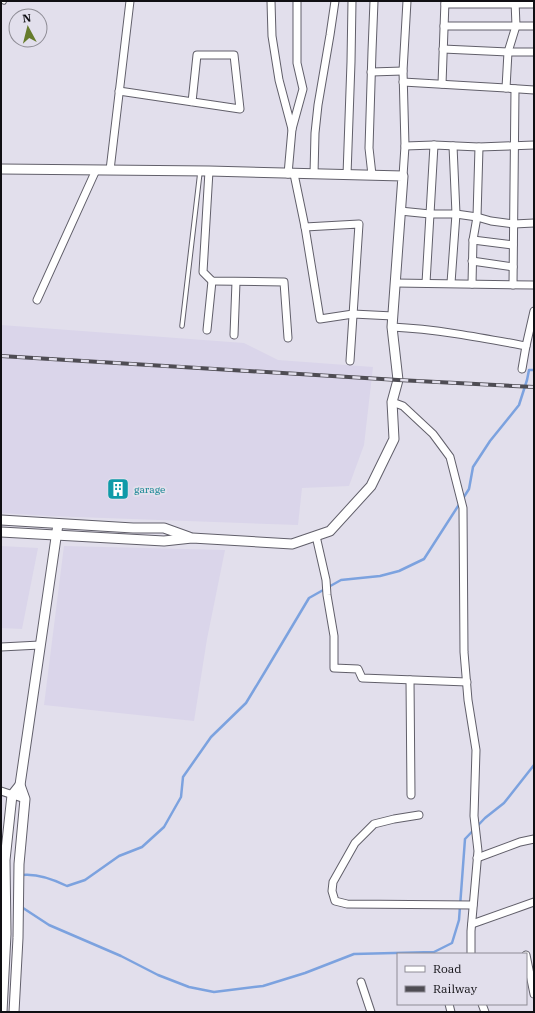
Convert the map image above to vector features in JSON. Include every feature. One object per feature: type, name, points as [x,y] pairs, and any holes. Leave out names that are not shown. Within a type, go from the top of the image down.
[{"type":"street","points":[[110,170],[130,1]]},
{"type":"street","points":[[271,1],[272,36],[279,80],[292,129]]},
{"type":"street","points":[[297,1],[297,63],[303,89],[292,129],[291,174],[305,227],[320,319],[353,314],[392,316]]},
{"type":"street","points":[[314,174],[318,105],[335,1]]},
{"type":"street","points":[[347,175],[352,62],[352,1]]},
{"type":"street","points":[[372,175],[369,148],[374,1]]},
{"type":"street","points":[[1,532],[164,541],[192,538],[292,544],[330,531],[371,486],[394,439],[392,402],[398,380],[392,316],[405,146],[403,71],[407,1]]},
{"type":"street","points":[[442,84],[445,2],[515,2],[534,4]]},
{"type":"street","points":[[506,88],[508,52],[516,26],[515,2]]},
{"type":"street","points":[[444,26],[534,26]]},
{"type":"street","points":[[443,49],[534,52]]},
{"type":"street","points":[[120,91],[192,102],[240,109],[234,55],[197,55],[192,102]]},
{"type":"street","points":[[371,72],[403,71]]},
{"type":"street","points":[[403,82],[534,90]]},
{"type":"street","points":[[513,285],[515,89]]},
{"type":"street","points":[[405,146],[434,145],[480,147],[534,145]]},
{"type":"street","points":[[426,283],[434,145]]},
{"type":"street","points":[[451,283],[456,214],[454,146]]},
{"type":"street","points":[[472,284],[473,240],[477,217],[480,147]]},
{"type":"street","points":[[1,169],[205,171],[403,176]]},
{"type":"street","points":[[37,300],[96,170]]},
{"type":"street","points":[[205,171],[203,272],[212,281],[284,282],[288,338]]},
{"type":"street","points":[[400,211],[430,214],[456,214],[514,224],[534,223]]},
{"type":"street","points":[[305,227],[359,224],[350,361]]},
{"type":"street","points":[[473,240],[513,245]]},
{"type":"street","points":[[472,261],[513,267]]},
{"type":"street","points":[[207,330],[212,281]]},
{"type":"street","points":[[234,335],[236,282]]},
{"type":"street","points":[[395,283],[534,285]]},
{"type":"street","points":[[522,370],[534,311]]},
{"type":"street","points":[[392,327],[448,333],[526,346]]},
{"type":"street","points":[[392,402],[403,406],[433,434],[450,457],[464,508],[464,652],[468,700],[476,750],[474,816],[478,855],[470,906],[472,924],[471,953]]},
{"type":"street","points":[[1,520],[133,528],[164,528],[192,538]]},
{"type":"street","points":[[14,1012],[18,938],[19,864],[25,799],[20,784],[58,524]]},
{"type":"street","points":[[316,536],[326,580],[334,636],[334,668],[358,669],[362,678],[466,682]]},
{"type":"street","points":[[1,647],[40,645]]},
{"type":"street","points":[[410,680],[410,795]]},
{"type":"street","points":[[2,1012],[3,922],[6,912],[5,860],[12,795],[20,784]]},
{"type":"street","points":[[1,791],[25,799]]},
{"type":"street","points":[[419,815],[394,818],[374,824],[355,843],[333,882],[332,891],[335,901],[347,904],[470,906]]},
{"type":"street","points":[[478,855],[534,839]]},
{"type":"street","points":[[472,924],[534,902]]},
{"type":"street","points":[[527,959],[534,994]]},
{"type":"street","points":[[361,982],[371,1012]]},
{"type":"lane","points":[[182,326],[205,171]]},
{"type":"shaded area","points":[[1,325],[244,343],[278,360],[373,367],[364,445],[349,486],[302,488],[298,525],[1,513]]},
{"type":"shaded area","points":[[1,546],[38,548],[22,629],[1,628]]},
{"type":"shaded area","points":[[64,546],[225,550],[207,639],[194,721],[44,705]]},
{"type":"waterway","points":[[21,875],[45,877],[67,886],[85,880],[119,856],[142,847],[164,827],[181,797],[183,777],[211,737],[246,703],[309,598],[341,580],[380,576],[399,571],[424,559],[469,489],[473,467],[490,441],[519,405],[529,370],[534,370]]},
{"type":"waterway","points":[[20,906],[49,925],[121,956],[158,975],[189,987],[214,992],[263,986],[305,973],[354,954],[434,952],[452,943],[459,920],[465,839],[485,818],[504,803],[534,765]]},
{"type":"railway","points":[[1,356],[534,387]]},
{"type":"place","name":"garage","points":[[118,489]]}]
